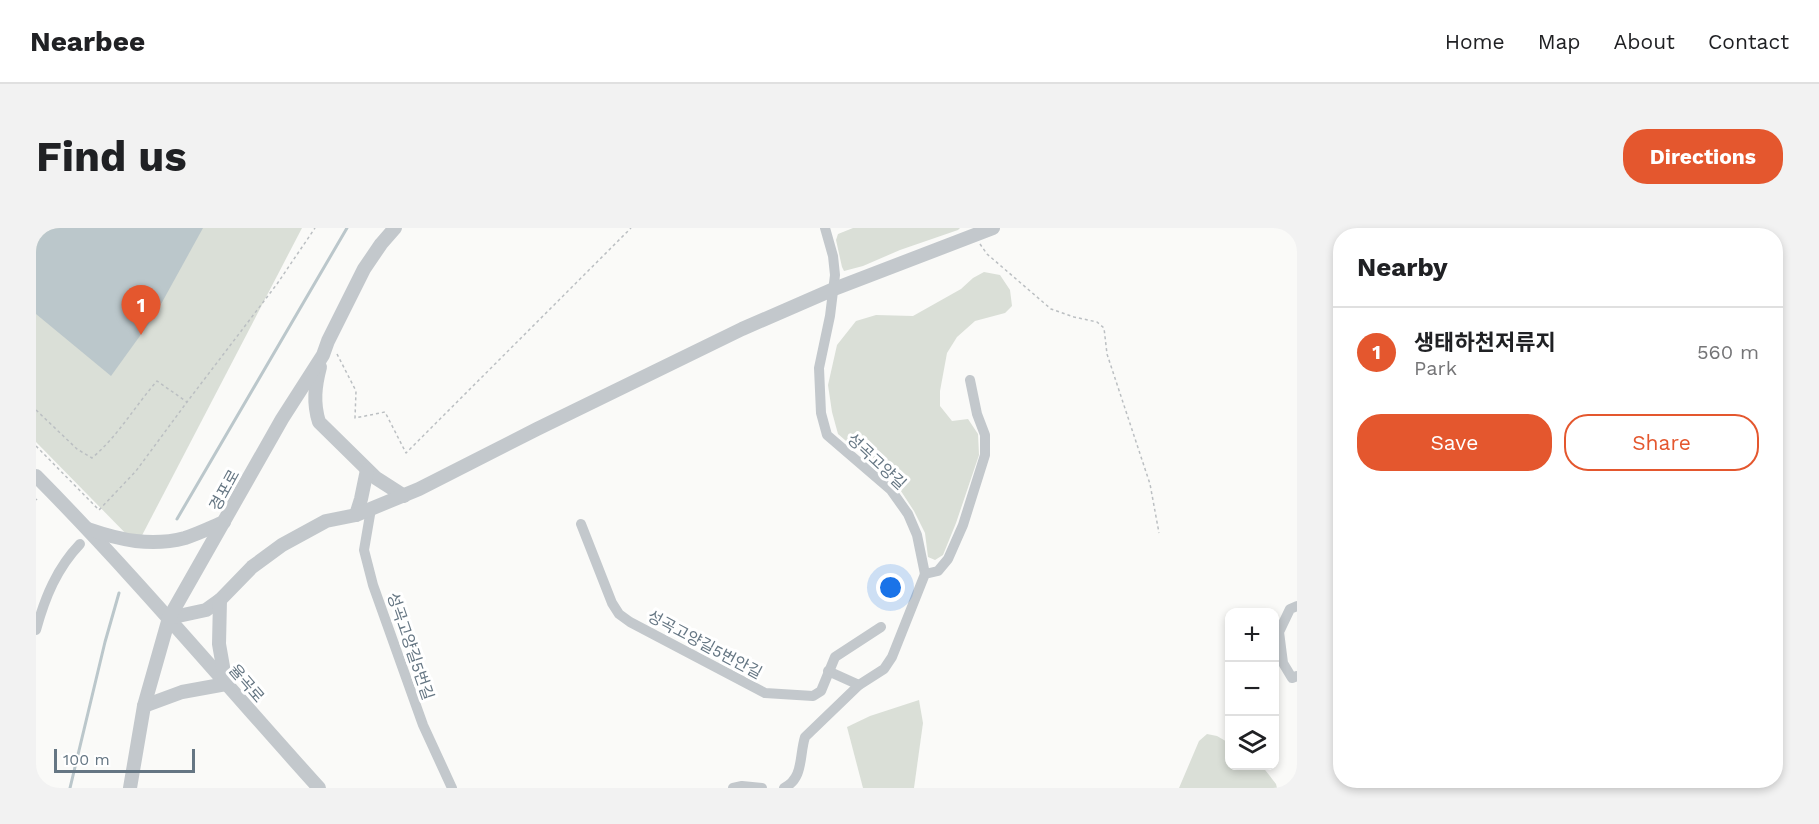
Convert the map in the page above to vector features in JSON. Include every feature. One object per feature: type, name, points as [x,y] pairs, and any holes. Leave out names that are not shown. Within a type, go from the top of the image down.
[{"type":"street","name":"경포로","points":[[130,788],[144,706],[169,618],[282,419],[323,355],[364,269],[395,228]]},
{"type":"street","name":"성곡고양길","points":[[825,228],[833,256],[834,289],[819,368],[821,413],[827,435],[891,490],[908,514],[917,535],[925,574]]},
{"type":"street","points":[[169,618],[206,610],[220,600],[252,567],[282,545],[326,520],[356,515],[404,496],[742,329],[834,289],[993,228]]},
{"type":"street","points":[[323,355],[315,397],[320,422],[375,478],[404,496]]},
{"type":"street","points":[[784,788],[794,782],[799,773],[805,737],[859,685],[884,669],[892,657],[925,574],[938,571],[948,559],[963,525],[984,455],[985,435],[977,414],[969,380]]},
{"type":"street","points":[[356,515],[367,470]]},
{"type":"street","points":[[36,476],[86,528],[116,539],[159,542],[186,538],[224,522]]},
{"type":"street","name":"성곡고양길5번길","points":[[371,509],[364,550],[373,585],[423,725],[452,788]]},
{"type":"street","name":"성곡고양길5번안길","points":[[580,524],[612,603],[619,614],[630,622],[765,693],[813,696],[821,691],[835,657],[881,627]]},
{"type":"street","name":"율곡로","points":[[86,528],[152,598],[319,788]]},
{"type":"street","points":[[36,630],[42,608],[56,575],[80,544]]},
{"type":"street","points":[[144,706],[182,692],[226,684],[219,644],[220,600]]},
{"type":"street","points":[[1297,606],[1290,609],[1280,632],[1283,663],[1292,678],[1297,676]]},
{"type":"street","points":[[828,671],[859,685]]},
{"type":"street","points":[[734,788],[742,786],[762,788]]},
{"type":"path","points":[[36,446],[99,510],[136,471],[277,284],[315,228]]},
{"type":"path","points":[[328,341],[341,360],[356,391],[355,418],[385,412],[406,453],[631,228]]},
{"type":"path","points":[[974,236],[987,254],[1051,309],[1097,322],[1104,328],[1107,354],[1150,484],[1159,533]]},
{"type":"path","points":[[36,410],[77,449],[92,458],[128,420],[157,381],[187,402]]},
{"type":"shaded area","points":[[36,228],[302,228],[137,545],[36,442]]},
{"type":"shaded area","points":[[36,228],[203,228],[155,315],[111,376],[36,314]]},
{"type":"shaded area","points":[[853,228],[960,228],[863,266],[844,271],[836,240],[838,234]]},
{"type":"shaded area","points":[[984,272],[1000,275],[1010,290],[1012,306],[1005,313],[975,321],[957,337],[947,353],[940,391],[940,406],[952,421],[968,419],[978,434],[979,455],[943,555],[935,560],[928,557],[925,533],[897,485],[838,434],[828,385],[837,345],[856,321],[876,315],[913,316],[961,289]]},
{"type":"shaded area","points":[[919,700],[923,723],[914,788],[863,788],[847,727],[870,716]]},
{"type":"shaded area","points":[[1207,734],[1225,741],[1225,770],[1265,770],[1277,788],[1179,788],[1199,741]]},
{"type":"waterway","points":[[177,519],[347,228]]},
{"type":"waterway","points":[[70,788],[119,593]]},
{"type":"place","name":"생태하천저류지","points":[[141,335]]}]
